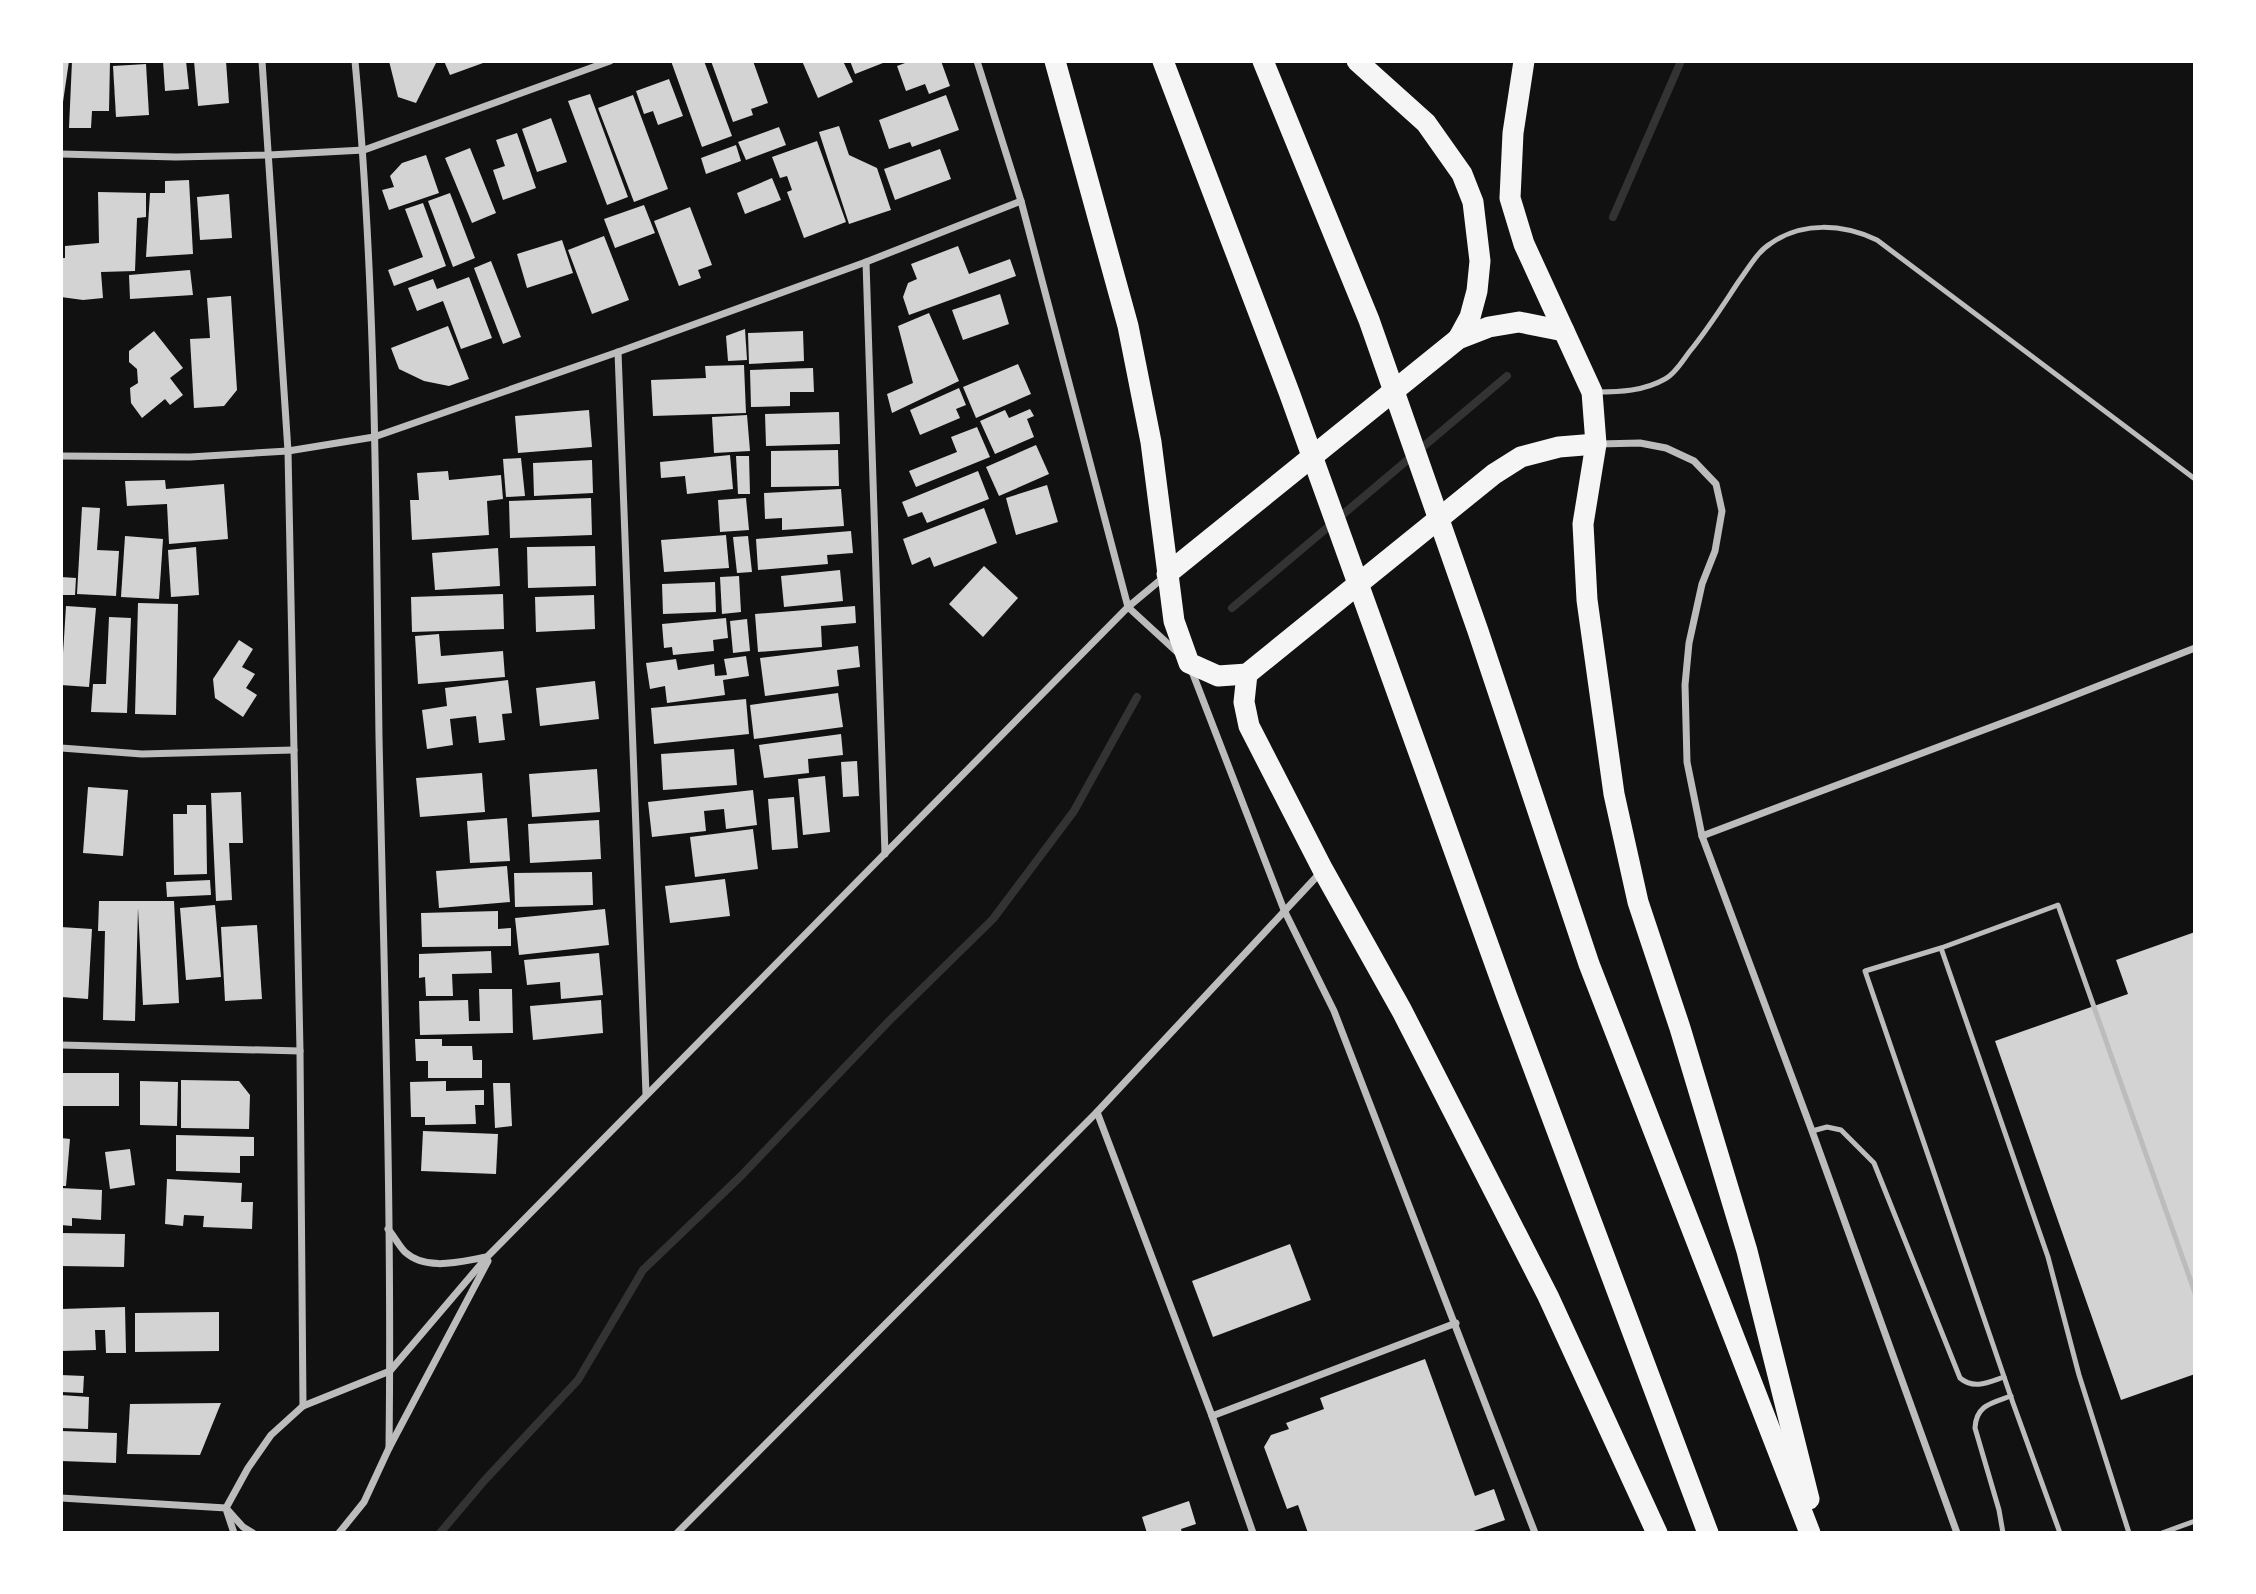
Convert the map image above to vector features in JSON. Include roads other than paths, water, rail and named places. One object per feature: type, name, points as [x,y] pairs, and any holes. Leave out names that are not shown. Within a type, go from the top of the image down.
[{"type":"highway","points":[[1055,61],[1128,326],[1151,442],[1174,621],[1189,663],[1218,676],[1247,674],[1494,474],[1521,457],[1559,447],[1596,444]]},
{"type":"highway","points":[[1163,61],[1289,392],[1507,997],[1708,1533]]},
{"type":"highway","points":[[1263,61],[1369,320],[1478,631],[1589,964],[1810,1533]]},
{"type":"highway","points":[[1357,61],[1426,123],[1462,174],[1473,202],[1480,261],[1477,290],[1471,317],[1458,339]]},
{"type":"highway","points":[[1524,61],[1513,134],[1510,198],[1524,244],[1592,392],[1596,444],[1583,524],[1587,588],[1614,794],[1637,902],[1680,1028],[1747,1251],[1818,1533]]},
{"type":"highway","points":[[1167,575],[1458,339],[1489,327],[1519,322],[1564,331]]},
{"type":"highway","points":[[1247,674],[1244,702],[1249,726],[1402,1011],[1548,1296],[1657,1533]]},
{"type":"street","points":[[262,61],[288,451],[300,1051],[303,1406]]},
{"type":"street","points":[[355,61],[364,150],[374,436],[388,1229],[389,1448]]},
{"type":"street","points":[[61,154],[176,157],[364,150],[610,61]]},
{"type":"street","points":[[977,61],[1021,201],[1128,607],[1189,663],[1284,910],[1334,1010],[1535,1533]]},
{"type":"street","points":[[61,456],[190,457],[288,451],[374,436],[618,352],[866,262],[1021,201]]},
{"type":"street","points":[[866,262],[884,854]]},
{"type":"street","points":[[618,352],[646,1094]]},
{"type":"street","points":[[1596,444],[1640,443],[1666,448],[1694,461],[1716,484],[1722,511],[1716,551],[1702,584],[1689,643],[1685,685],[1687,762],[1702,836],[1957,1533]]},
{"type":"street","points":[[234,1533],[226,1508],[248,1468],[271,1435],[303,1406],[390,1371],[489,1255],[646,1094],[1128,607],[1167,575]]},
{"type":"street","points":[[1702,836],[2195,648]]},
{"type":"street","points":[[61,748],[142,754],[294,750]]},
{"type":"street","points":[[677,1533],[1097,1112],[1324,870]]},
{"type":"street","points":[[61,1045],[300,1051]]},
{"type":"street","points":[[1097,1112],[1212,1416],[1253,1533]]},
{"type":"street","points":[[388,1229],[406,1253],[424,1262],[446,1264],[489,1255]]},
{"type":"street","points":[[339,1533],[364,1502],[489,1255]]},
{"type":"street","points":[[1212,1416],[1456,1323]]},
{"type":"street","points":[[61,1498],[226,1508],[243,1527],[253,1533]]},
{"type":"lane","points":[[1592,392],[1644,388],[1668,378],[1702,336],[1745,272],[1768,245],[1804,230],[1838,226],[1877,240],[2195,479]]},
{"type":"lane","points":[[2060,1533],[1865,971],[1941,948],[2058,905],[2195,1293]]},
{"type":"lane","points":[[1941,948],[2048,1257],[2079,1375],[2129,1533]]},
{"type":"lane","points":[[1812,1132],[1827,1127],[1842,1130],[1874,1163],[1960,1378],[1970,1385],[1977,1385],[2004,1377]]},
{"type":"lane","points":[[2003,1533],[1975,1428],[1975,1419],[1984,1406],[2011,1396]]},
{"type":"lane","points":[[2162,1533],[2195,1521]]},
{"type":"waterway","points":[[1613,217],[1681,61]]},
{"type":"waterway","points":[[1232,608],[1507,376]]},
{"type":"waterway","points":[[440,1533],[484,1481],[578,1380],[643,1270],[741,1176],[888,1022],[993,919],[1074,811],[1137,697]]}]
